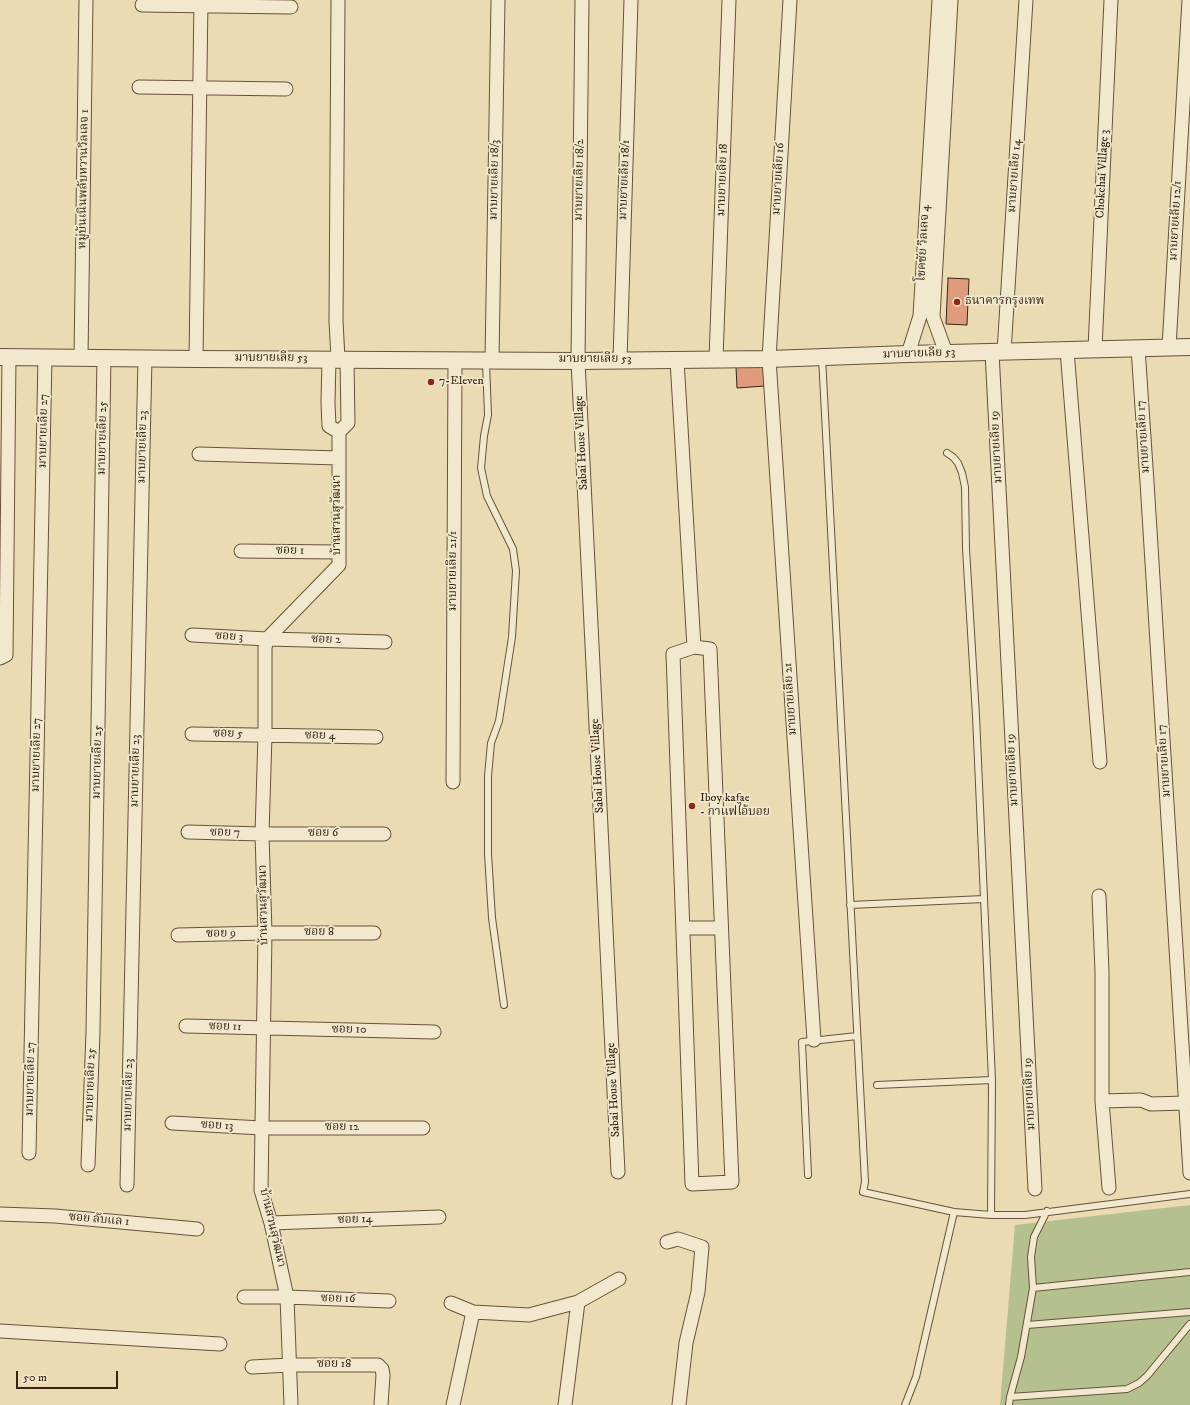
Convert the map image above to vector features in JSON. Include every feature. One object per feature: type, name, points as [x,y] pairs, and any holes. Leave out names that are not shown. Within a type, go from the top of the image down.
[{"type":"street","name":"หมู่บ้นเนินพลับหวานวิลเลจ 1","points":[[81,358],[86,0]]},
{"type":"street","points":[[338,0],[336,321],[338,360],[328,403],[329,426],[339,432]]},
{"type":"street","name":"มาบยายเลีย 18/3","points":[[489,360],[498,0]]},
{"type":"street","name":"มาบยายเลีย 18/2","points":[[578,361],[582,0]]},
{"type":"street","name":"มาบยายเลีย 18/1","points":[[620,360],[631,0]]},
{"type":"street","name":"มาบยายเลีย 18","points":[[716,359],[729,0]]},
{"type":"street","name":"มาบยายเลีย 16","points":[[769,359],[790,0]]},
{"type":"street","name":"โชคชัย วิลเลจ 4","points":[[939,0],[933,316],[946,353]]},
{"type":"street","name":"โชคชัย วิลเลจ 4","points":[[908,354],[920,316],[951,0]]},
{"type":"street","name":"มาบยายเลีย 14","points":[[998,352],[1026,0]]},
{"type":"street","name":"Chokchai Village 3","points":[[1095,349],[1111,0]]},
{"type":"street","name":"มาบยายเลีย 12/1","points":[[1169,347],[1190,0]]},
{"type":"street","points":[[196,359],[201,3]]},
{"type":"street","points":[[142,5],[201,3],[291,7]]},
{"type":"street","points":[[138,87],[286,89]]},
{"type":"street","name":"มาบยายเลีย 53","points":[[4,357],[578,361],[769,359],[1190,347]]},
{"type":"street","name":"มาบยายเลีย 17","points":[[1138,348],[1148,482],[1190,1173]]},
{"type":"street","points":[[1067,350],[1100,762]]},
{"type":"street","name":"มาบยายเลีย 19","points":[[998,352],[1035,1189]]},
{"type":"street","points":[[0,658],[6,655],[4,357]]},
{"type":"street","name":"มาบยายเลีย 27","points":[[29,1154],[45,357]]},
{"type":"street","name":"มาบยายเลีย 25","points":[[88,1166],[93,1032],[104,358]]},
{"type":"street","name":"มาบยายเลีย 23","points":[[127,1184],[146,358]]},
{"type":"street","name":"มาบยายเลีย 21","points":[[769,359],[814,1040]]},
{"type":"street","name":"บ้านสวนสุวัฒนา","points":[[291,1405],[287,1297],[271,1223],[261,1190],[265,933],[262,834],[265,735],[265,648],[267,639],[338,565],[339,432],[348,423],[338,360]]},
{"type":"street","name":"มาบยายเลีย 21/1","points":[[453,782],[454,360]]},
{"type":"street","points":[[678,360],[694,647]]},
{"type":"street","name":"Sabai House Village","points":[[578,361],[618,1172]]},
{"type":"street","points":[[199,454],[339,458]]},
{"type":"street","name":"ซอย 1","points":[[241,551],[338,552]]},
{"type":"street","name":"ซอย 3","points":[[192,635],[267,639]]},
{"type":"street","name":"ซอย 2","points":[[267,639],[385,642]]},
{"type":"street","points":[[694,647],[710,649],[721,928],[732,1182],[692,1184],[673,654],[694,647]]},
{"type":"street","name":"ซอย 5","points":[[192,734],[265,735]]},
{"type":"street","name":"ซอย 4","points":[[265,735],[376,737]]},
{"type":"street","name":"ซอย 7","points":[[188,832],[262,834]]},
{"type":"street","name":"ซอย 6","points":[[262,834],[384,834]]},
{"type":"street","points":[[1099,896],[1102,972],[1102,1101],[1109,1188]]},
{"type":"street","points":[[683,928],[721,928]]},
{"type":"street","name":"ซอย 8","points":[[265,933],[374,934]]},
{"type":"street","name":"ซอย 9","points":[[178,935],[265,933]]},
{"type":"street","name":"ซอย 11","points":[[186,1026],[263,1028]]},
{"type":"street","name":"ซอย 10","points":[[263,1028],[434,1032]]},
{"type":"street","points":[[1102,1101],[1141,1100],[1151,1104],[1186,1103]]},
{"type":"street","name":"ซอย 13","points":[[172,1123],[262,1128]]},
{"type":"street","name":"ซอย 12","points":[[262,1128],[423,1128]]},
{"type":"street","name":"ซอย ลับแล 1","points":[[0,1214],[55,1216],[197,1229]]},
{"type":"street","name":"ซอย 14","points":[[271,1223],[439,1217]]},
{"type":"street","points":[[667,1242],[678,1240],[702,1247],[698,1292],[686,1343],[679,1405]]},
{"type":"street","points":[[451,1303],[472,1312],[528,1315],[578,1302],[619,1279]]},
{"type":"street","name":"ซอย 16","points":[[244,1297],[389,1301]]},
{"type":"street","points":[[566,1405],[578,1302]]},
{"type":"street","points":[[453,1405],[472,1312]]},
{"type":"street","points":[[0,1332],[220,1344]]},
{"type":"street","name":"ซอย 18","points":[[252,1367],[290,1365],[378,1365],[382,1369],[383,1375],[381,1405]]},
{"type":"lane","points":[[822,357],[865,1182],[864,1192],[954,1212],[991,1215],[1025,1214],[1190,1194]]},
{"type":"lane","points":[[489,360],[488,415],[484,436],[481,468],[487,496],[513,549],[516,571],[512,637],[499,721],[491,743],[488,776],[488,854],[492,911],[504,1005]]},
{"type":"lane","points":[[947,453],[958,463],[965,487],[966,548],[976,716],[992,1080],[991,1215]]},
{"type":"lane","points":[[850,905],[984,899]]},
{"type":"lane","points":[[808,1175],[802,1042],[857,1036]]},
{"type":"lane","points":[[877,1086],[992,1080]]},
{"type":"lane","points":[[1009,1405],[1021,1357],[1033,1288],[1031,1257],[1034,1237],[1047,1211]]},
{"type":"lane","points":[[905,1405],[916,1377],[954,1212]]},
{"type":"lane","points":[[1033,1288],[1190,1272]]},
{"type":"lane","points":[[1027,1325],[1190,1312]]},
{"type":"lane","points":[[1010,1397],[1127,1389],[1139,1383],[1147,1376],[1190,1324]]},
{"type":"green space","points":[[1190,1205],[1190,1405],[1000,1405],[1015,1225]]},
{"type":"building","name":"ธนาคารกรุงเทพ","points":[[948,278],[969,279],[967,325],[946,324]]},
{"type":"building","points":[[764,364],[765,386],[737,388],[736,367]]},
{"type":"place","name":"ธนาคารกรุงเทพ","points":[[957,302]]},
{"type":"place","name":"7-Eleven","points":[[431,382]]},
{"type":"place","name":"Iboy kafae - กาแฟไอ้บอย","points":[[692,806]]}]
